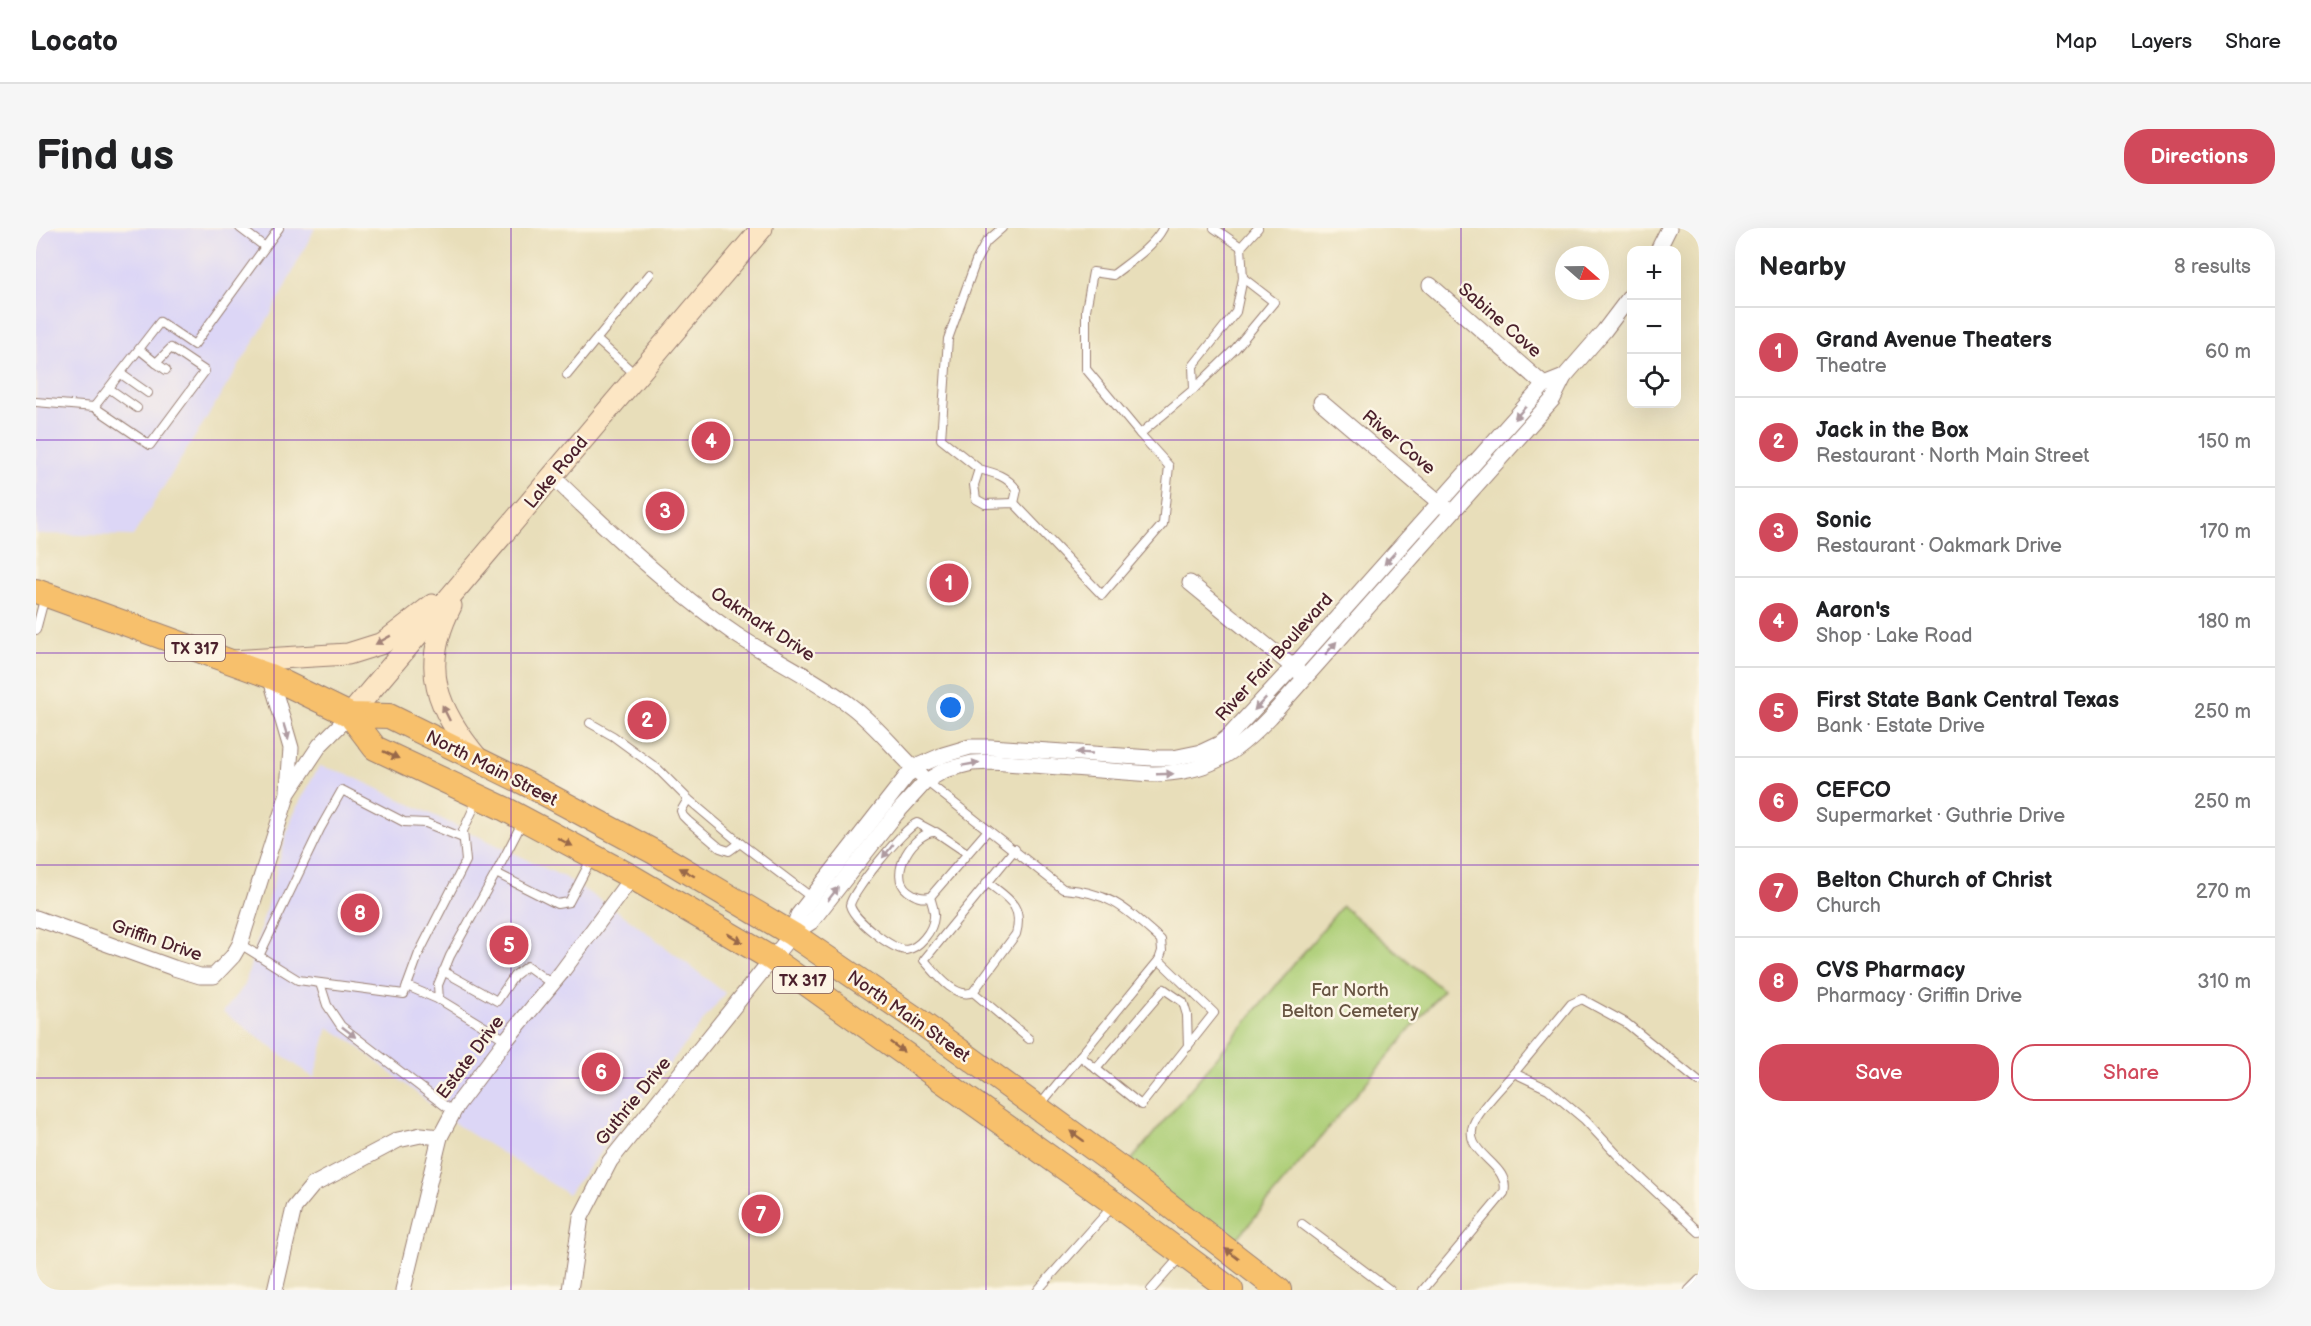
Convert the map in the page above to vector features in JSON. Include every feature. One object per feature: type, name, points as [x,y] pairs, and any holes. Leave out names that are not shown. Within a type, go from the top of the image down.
[{"type":"main road","name":"Lake Road","points":[[350,715],[762,228]]},
{"type":"main road","points":[[232,661],[348,654],[382,643],[464,581]]},
{"type":"main road","points":[[464,581],[443,622],[436,647],[435,676],[440,701],[449,720],[480,761]]},
{"type":"main road","name":"North Main Street","points":[[41,593],[270,676],[350,715],[389,716],[654,852],[792,934],[919,1021],[1138,1181],[1279,1290]]},
{"type":"main road","name":"North Main Street","points":[[350,715],[375,748],[524,819],[772,959],[1183,1253],[1231,1290]]},
{"type":"street","points":[[1660,246],[1669,228]]},
{"type":"street","name":"Sabine Cove","points":[[1430,285],[1544,385]]},
{"type":"street","name":"River Fair Boulevard","points":[[772,959],[792,934],[812,922],[895,815],[926,781],[945,770],[982,762],[1152,774],[1174,773],[1203,759],[1228,737],[1445,507],[1553,399],[1564,377],[1627,300]]},
{"type":"street","name":"River Fair Boulevard","points":[[792,934],[798,915],[811,897],[913,768],[943,754],[970,747],[990,747],[1150,758],[1221,759],[1256,732],[1306,677],[1544,385],[1564,377]]},
{"type":"street","name":"River Cove","points":[[1321,402],[1445,507]]},
{"type":"street","name":"Oakmark Drive","points":[[552,476],[604,526],[699,607],[735,634],[795,668],[853,707],[926,781]]},
{"type":"street","points":[[1190,583],[1306,677]]},
{"type":"street","name":"Griffin Drive","points":[[36,918],[200,976],[214,976],[240,944],[288,793],[291,748],[270,676]]},
{"type":"street","name":"Griffin Drive","points":[[288,793],[320,745],[350,715]]},
{"type":"street","name":"Estate Drive","points":[[403,1290],[440,1137],[453,1112],[632,878]]},
{"type":"street","name":"Guthrie Drive","points":[[570,1290],[581,1217],[610,1161],[772,959]]},
{"type":"street","points":[[275,1290],[294,1208],[313,1185],[398,1140],[422,1135],[440,1137]]},
{"type":"lane","points":[[240,228],[265,247]]},
{"type":"lane","points":[[94,407],[160,322],[194,345],[279,228]]},
{"type":"lane","points":[[1002,228],[986,242],[976,261],[948,339],[940,440],[979,469],[999,473],[1011,482],[1017,490],[1014,503]]},
{"type":"lane","points":[[979,469],[974,486],[976,499],[985,504],[1014,503],[1102,595],[1163,524],[1169,466],[1086,369],[1086,310],[1093,272],[1113,275],[1141,254],[1158,238],[1163,228]]},
{"type":"lane","points":[[1214,228],[1241,247]]},
{"type":"lane","points":[[1194,389],[1194,366],[1236,312],[1243,278],[1241,247],[1258,228]]},
{"type":"lane","points":[[567,375],[650,274]]},
{"type":"lane","points":[[1140,434],[1194,389],[1235,349],[1274,302],[1243,278]]},
{"type":"lane","points":[[597,340],[637,376]]},
{"type":"lane","points":[[36,402],[94,407],[150,445],[172,410],[205,371],[171,348],[156,363]]},
{"type":"lane","points":[[140,350],[166,370]]},
{"type":"lane","points":[[121,374],[148,393]]},
{"type":"lane","points":[[110,389],[137,408]]},
{"type":"lane","points":[[36,630],[41,593]]},
{"type":"lane","points":[[590,723],[613,736],[658,769],[688,799],[740,843],[811,897]]},
{"type":"lane","points":[[926,781],[1063,889],[1087,891],[1107,898],[1130,912],[1161,940],[1162,951],[1159,960],[1038,1108]]},
{"type":"lane","points":[[259,956],[320,829],[342,790],[404,822],[426,822],[463,838]]},
{"type":"lane","points":[[240,944],[298,980],[404,994],[418,953],[466,861],[462,831],[479,796]]},
{"type":"lane","points":[[688,799],[681,811],[688,821],[720,848],[729,851],[740,843]]},
{"type":"lane","points":[[439,1000],[438,985],[443,971],[524,819]]},
{"type":"lane","points":[[930,897],[934,912],[933,924],[917,946],[906,950],[890,944],[855,916],[850,905],[855,892],[904,831],[917,823],[945,836],[967,853]]},
{"type":"lane","points":[[930,897],[988,830]]},
{"type":"lane","points":[[930,897],[914,895],[904,888],[898,876],[902,863],[916,841],[932,831]]},
{"type":"lane","points":[[987,882],[1012,902],[1019,921],[1016,934],[973,992],[961,993],[943,981],[924,960],[987,882],[1015,849]]},
{"type":"lane","points":[[496,873],[557,904],[569,902],[593,857]]},
{"type":"lane","points":[[1080,1056],[1141,1105],[1214,1013],[1159,960]]},
{"type":"lane","points":[[443,971],[497,1001],[514,976],[527,966],[552,984]]},
{"type":"lane","points":[[320,983],[327,1005],[341,1026],[453,1112]]},
{"type":"lane","points":[[407,986],[439,1000],[506,1040]]},
{"type":"lane","points":[[1096,1069],[1164,988],[1183,1002],[1188,1047]]},
{"type":"lane","points":[[973,992],[1029,1039]]},
{"type":"lane","points":[[1423,1290],[1504,1193],[1507,1184],[1503,1176],[1477,1149],[1472,1140],[1471,1131],[1475,1120],[1571,1004],[1582,999],[1626,1023],[1699,1082]]},
{"type":"lane","points":[[1514,1073],[1548,1089],[1570,1107],[1625,1163],[1699,1232]]},
{"type":"lane","points":[[1038,1290],[1115,1204]]},
{"type":"lane","points":[[1302,1224],[1390,1290]]},
{"type":"lane","points":[[1151,1290],[1183,1253]]},
{"type":"lane","points":[[1689,1290],[1699,1281]]},
{"type":"lane","points":[[1157,1283],[1163,1290]]},
{"type":"shaded area","points":[[36,228],[315,228],[270,316],[133,536],[36,534]]},
{"type":"shaded area","points":[[319,766],[345,773],[566,878],[629,919],[725,993],[568,1194],[457,1125],[351,1041],[328,1027],[314,1078],[223,1012],[245,985],[291,818]]},
{"type":"green space","name":"Far North Belton Cemetery","points":[[1342,906],[1443,990],[1231,1246],[1130,1162]]},
{"type":"place","name":"Aaron's","points":[[711,441]]},
{"type":"place","name":"Sonic","points":[[665,511]]},
{"type":"place","name":"Grand Avenue Theaters","points":[[949,583]]},
{"type":"place","name":"Jack in the Box","points":[[647,720]]},
{"type":"place","name":"CVS Pharmacy","points":[[360,913]]},
{"type":"place","name":"First State Bank Central Texas","points":[[509,945]]},
{"type":"place","name":"CEFCO","points":[[601,1072]]},
{"type":"place","name":"Belton Church of Christ","points":[[761,1214]]}]
